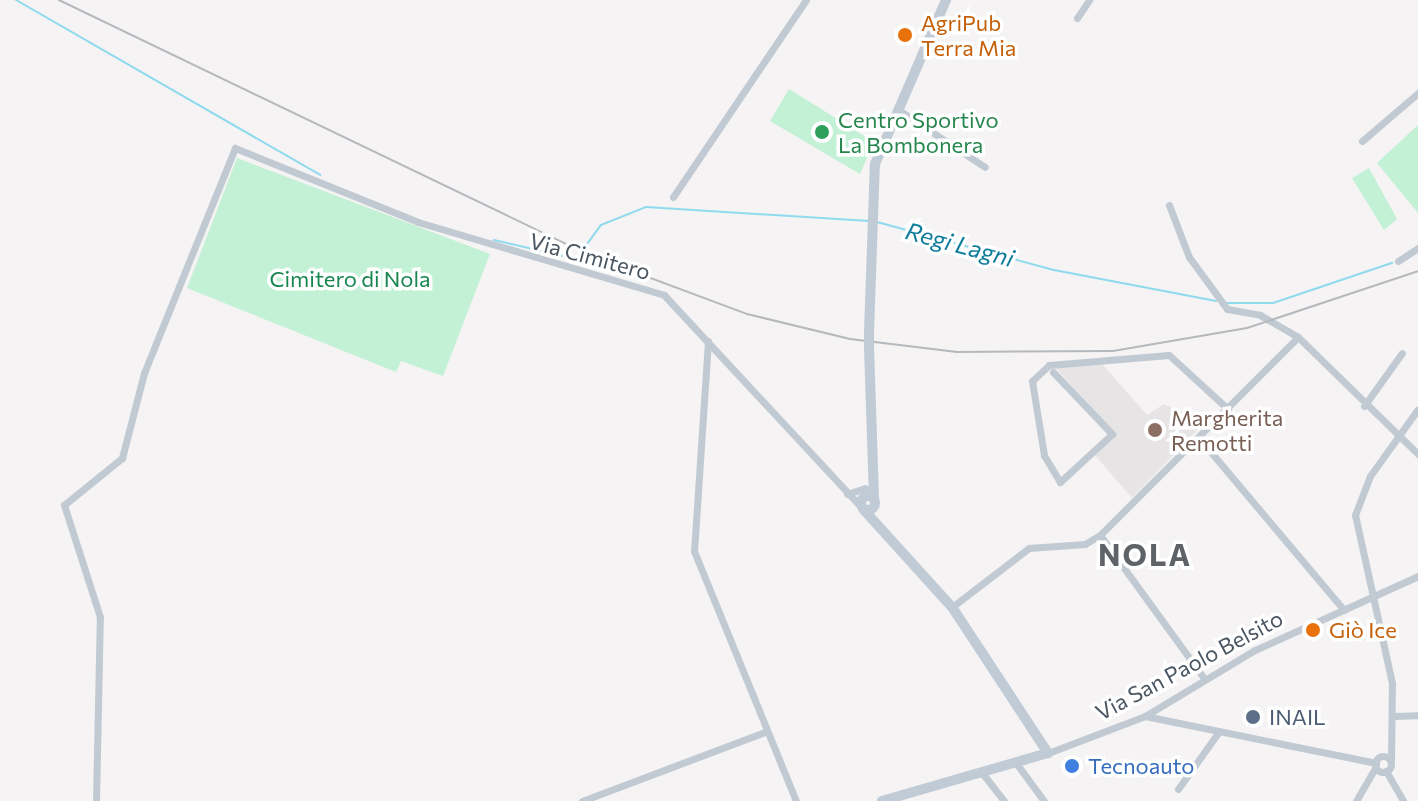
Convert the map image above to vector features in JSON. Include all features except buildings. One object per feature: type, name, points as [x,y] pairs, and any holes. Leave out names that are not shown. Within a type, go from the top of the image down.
[{"type":"main road","points":[[892,540],[875,502],[869,465],[870,208],[879,148],[946,0]]},
{"type":"main road","points":[[862,505],[869,465]]},
{"type":"main road","points":[[862,505],[875,502]]},
{"type":"main road","points":[[862,505],[952,607],[1048,753]]},
{"type":"main road","name":"Via San Paolo Belsito","points":[[882,801],[900,799],[1048,753]]},
{"type":"street","points":[[673,197],[806,0]]},
{"type":"street","points":[[1077,18],[1089,0]]},
{"type":"street","points":[[1362,141],[1418,93]]},
{"type":"street","points":[[897,109],[985,167]]},
{"type":"street","name":"Via Cimitero","points":[[96,801],[100,617],[64,505],[122,458],[144,373],[235,148],[418,222],[664,295],[845,493],[862,505]]},
{"type":"street","points":[[1169,205],[1189,257],[1227,309],[1260,315],[1298,337],[1364,406],[1418,454]]},
{"type":"street","points":[[1398,261],[1418,248]]},
{"type":"street","points":[[952,607],[1029,548],[1085,544],[1100,535],[1298,337]]},
{"type":"street","points":[[708,341],[694,551],[765,732],[796,801]]},
{"type":"street","points":[[1364,406],[1402,353]]},
{"type":"street","points":[[1053,372],[1112,434],[1060,482],[1044,455],[1032,381],[1049,365],[1169,355],[1228,409]]},
{"type":"street","points":[[1386,771],[1391,761],[1394,716],[1355,515],[1399,435],[1418,409]]},
{"type":"street","points":[[1199,438],[1344,610]]},
{"type":"street","points":[[845,493],[865,488]]},
{"type":"street","points":[[1100,535],[1204,678]]},
{"type":"street","name":"Via San Paolo Belsito","points":[[1048,753],[1145,716],[1204,678],[1418,576]]},
{"type":"street","points":[[1394,716],[1418,715]]},
{"type":"street","points":[[1145,716],[1218,733],[1331,748],[1386,771],[1403,801]]},
{"type":"street","points":[[582,801],[765,732]]},
{"type":"street","points":[[1178,789],[1218,733]]},
{"type":"street","points":[[1356,801],[1382,756],[1391,761]]},
{"type":"street","points":[[1016,763],[1044,801]]},
{"type":"street","points":[[983,774],[1004,801]]},
{"type":"shaded area","name":"Margherita Remotti","points":[[1102,364],[1147,415],[1164,404],[1205,422],[1132,498],[1093,453],[1116,435],[1055,367]]},
{"type":"green space","name":"Centro Sportivo La Bombonera","points":[[789,89],[874,142],[860,174],[770,121]]},
{"type":"green space","points":[[1418,125],[1418,213],[1377,163]]},
{"type":"green space","name":"Cimitero di Nola","points":[[237,158],[490,254],[443,376],[401,361],[396,372],[187,288]]},
{"type":"green space","points":[[1369,168],[1397,219],[1384,230],[1352,178]]},
{"type":"waterway","points":[[16,0],[320,175]]},
{"type":"waterway","name":"Regi Lagni","points":[[494,240],[576,259],[601,225],[646,207],[870,221]]},
{"type":"waterway","name":"Regi Lagni","points":[[877,222],[1054,270],[1216,301]]},
{"type":"waterway","name":"Regi Lagni","points":[[1227,303],[1273,303],[1392,263]]},
{"type":"railway","points":[[59,0],[589,255],[747,314],[850,339],[957,352],[1113,351],[1247,328],[1418,271]]},
{"type":"place","name":"AgriPub Terra Mia","points":[[905,35]]},
{"type":"place","name":"Centro Sportivo La Bombonera","points":[[822,132]]},
{"type":"place","name":"Margherita Remotti","points":[[1155,430]]},
{"type":"place","name":"Giò Ice","points":[[1313,630]]},
{"type":"place","name":"INAIL","points":[[1253,717]]},
{"type":"place","name":"Tecnoauto","points":[[1072,766]]},
{"type":"district","name":"NOLA","points":[[1145,554]]}]
